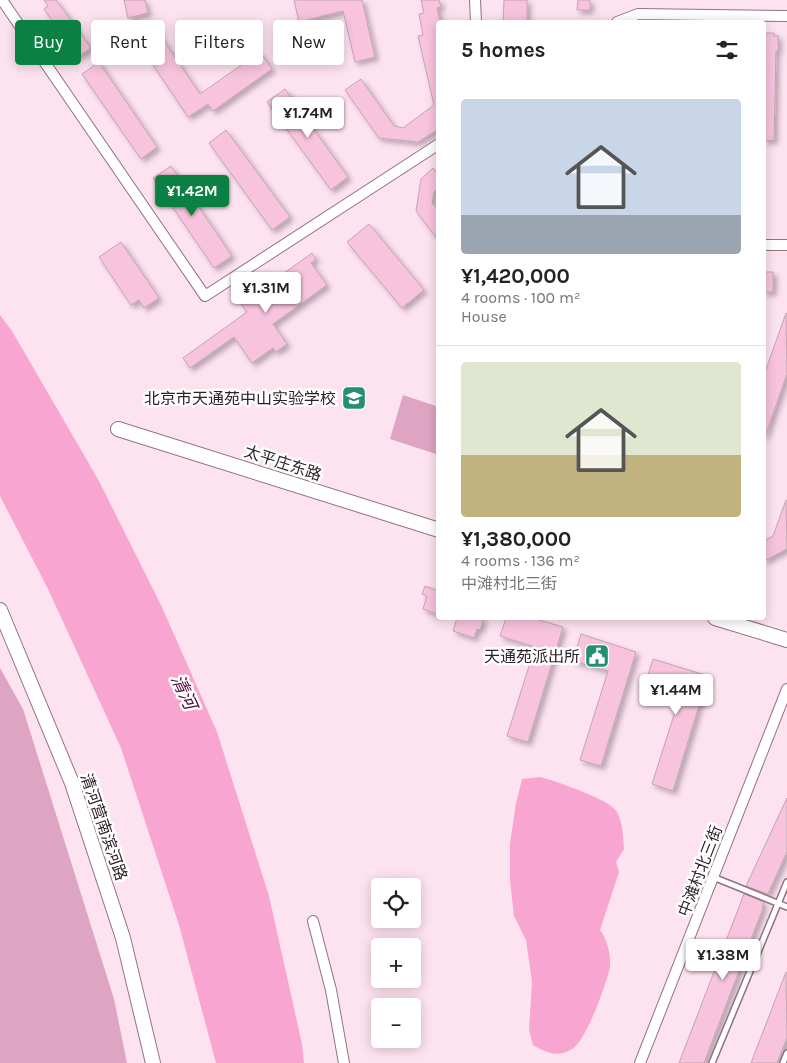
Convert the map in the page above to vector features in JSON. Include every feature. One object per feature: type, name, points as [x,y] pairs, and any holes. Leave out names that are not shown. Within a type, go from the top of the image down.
[{"type":"street","points":[[2,0],[205,296],[436,146]]},
{"type":"street","points":[[475,0],[476,20]]},
{"type":"street","points":[[623,20],[638,14],[787,16]]},
{"type":"street","points":[[766,245],[787,245]]},
{"type":"street","name":"太平庄东路","points":[[118,429],[436,529]]},
{"type":"street","name":"清河营南滨河路","points":[[0,610],[72,783],[123,938],[153,1063]]},
{"type":"street","points":[[722,620],[787,640]]},
{"type":"street","name":"中滩村北三街","points":[[640,1063],[787,689]]},
{"type":"street","points":[[313,921],[331,990],[344,1063]]},
{"type":"lane","points":[[713,877],[787,907]]},
{"type":"lane","points":[[712,1063],[787,882]]},
{"type":"lane","points":[[783,1063],[787,1053]]},
{"type":"shaded area","points":[[403,395],[436,406],[436,454],[390,439]]},
{"type":"shaded area","points":[[0,668],[23,709],[114,999],[127,1063],[0,1063]]},
{"type":"water","name":"清河","points":[[0,315],[12,331],[99,481],[161,605],[217,732],[269,896],[302,1044],[304,1063],[216,1063],[179,925],[121,748],[48,589],[0,496]]},
{"type":"water","points":[[540,777],[594,796],[612,807],[617,812],[620,821],[624,849],[616,862],[619,872],[600,930],[607,942],[610,957],[610,966],[605,984],[583,1036],[572,1049],[557,1054],[533,1045],[529,1030],[532,982],[526,940],[514,916],[510,880],[510,844],[516,803],[522,779]]},
{"type":"building","points":[[44,0],[56,0],[71,20],[52,20],[44,9],[48,6]]},
{"type":"building","points":[[124,0],[145,0],[148,13],[128,18]]},
{"type":"building","points":[[294,0],[362,0],[375,57],[355,62],[343,11],[307,20],[299,20]]},
{"type":"building","points":[[421,0],[439,0],[441,7],[437,8],[440,20],[436,20],[436,131],[418,142],[379,138],[345,90],[361,79],[394,126],[403,128],[434,105],[418,36],[423,35],[419,14],[424,13]]},
{"type":"building","points":[[504,0],[527,0],[527,20],[503,20]]},
{"type":"building","points":[[578,0],[590,0],[590,10],[577,10]]},
{"type":"building","points":[[766,33],[774,33],[774,36],[778,36],[774,140],[766,141]]},
{"type":"building","points":[[81,34],[91,48],[81,55]]},
{"type":"building","points":[[165,43],[175,57],[175,65],[180,65],[200,94],[241,65],[263,65],[263,56],[272,69],[213,111],[208,104],[188,117],[153,65],[165,65]]},
{"type":"building","points":[[95,65],[101,65],[157,147],[141,159],[82,74]]},
{"type":"building","points":[[285,89],[348,177],[331,190],[267,102]]},
{"type":"building","points":[[226,130],[290,217],[272,230],[209,143]]},
{"type":"building","points":[[171,166],[232,256],[214,268],[153,178]]},
{"type":"building","points":[[433,168],[436,172],[436,190],[432,203],[436,208],[436,237],[416,211],[421,179]]},
{"type":"building","points":[[369,224],[424,290],[402,308],[347,242]]},
{"type":"building","points":[[121,242],[159,298],[144,308],[139,300],[131,305],[99,257]]},
{"type":"building","points":[[312,253],[316,259],[311,263],[327,285],[273,324],[287,344],[276,352],[273,348],[252,363],[234,337],[190,368],[183,358],[247,312],[241,304]]},
{"type":"building","points":[[766,272],[773,272],[773,292],[766,292]]},
{"type":"building","points":[[786,313],[787,374],[766,434],[766,369]]},
{"type":"building","points":[[786,500],[787,549],[766,560],[766,540],[773,536]]},
{"type":"building","points":[[425,586],[436,590],[436,614],[423,609],[427,596],[422,594]]},
{"type":"building","points":[[456,620],[483,620],[480,630],[477,629],[474,638],[453,631]]},
{"type":"building","points":[[505,620],[539,620],[563,627],[528,742],[507,736],[535,647],[500,636]]},
{"type":"building","points":[[581,634],[636,652],[601,766],[580,760],[608,671],[573,661]]},
{"type":"building","points":[[653,659],[708,676],[673,791],[652,784],[680,696],[645,685]]},
{"type":"building","points":[[787,798],[787,852],[768,894],[746,886]]},
{"type":"building","points":[[744,894],[764,902],[763,908],[704,1063],[679,1063]]},
{"type":"building","points":[[786,972],[787,1038],[777,1063],[751,1063]]},
{"type":"place","name":"北京市天通苑中山实验学校","points":[[354,398]]},
{"type":"place","name":"天通苑派出所","points":[[597,656]]}]
